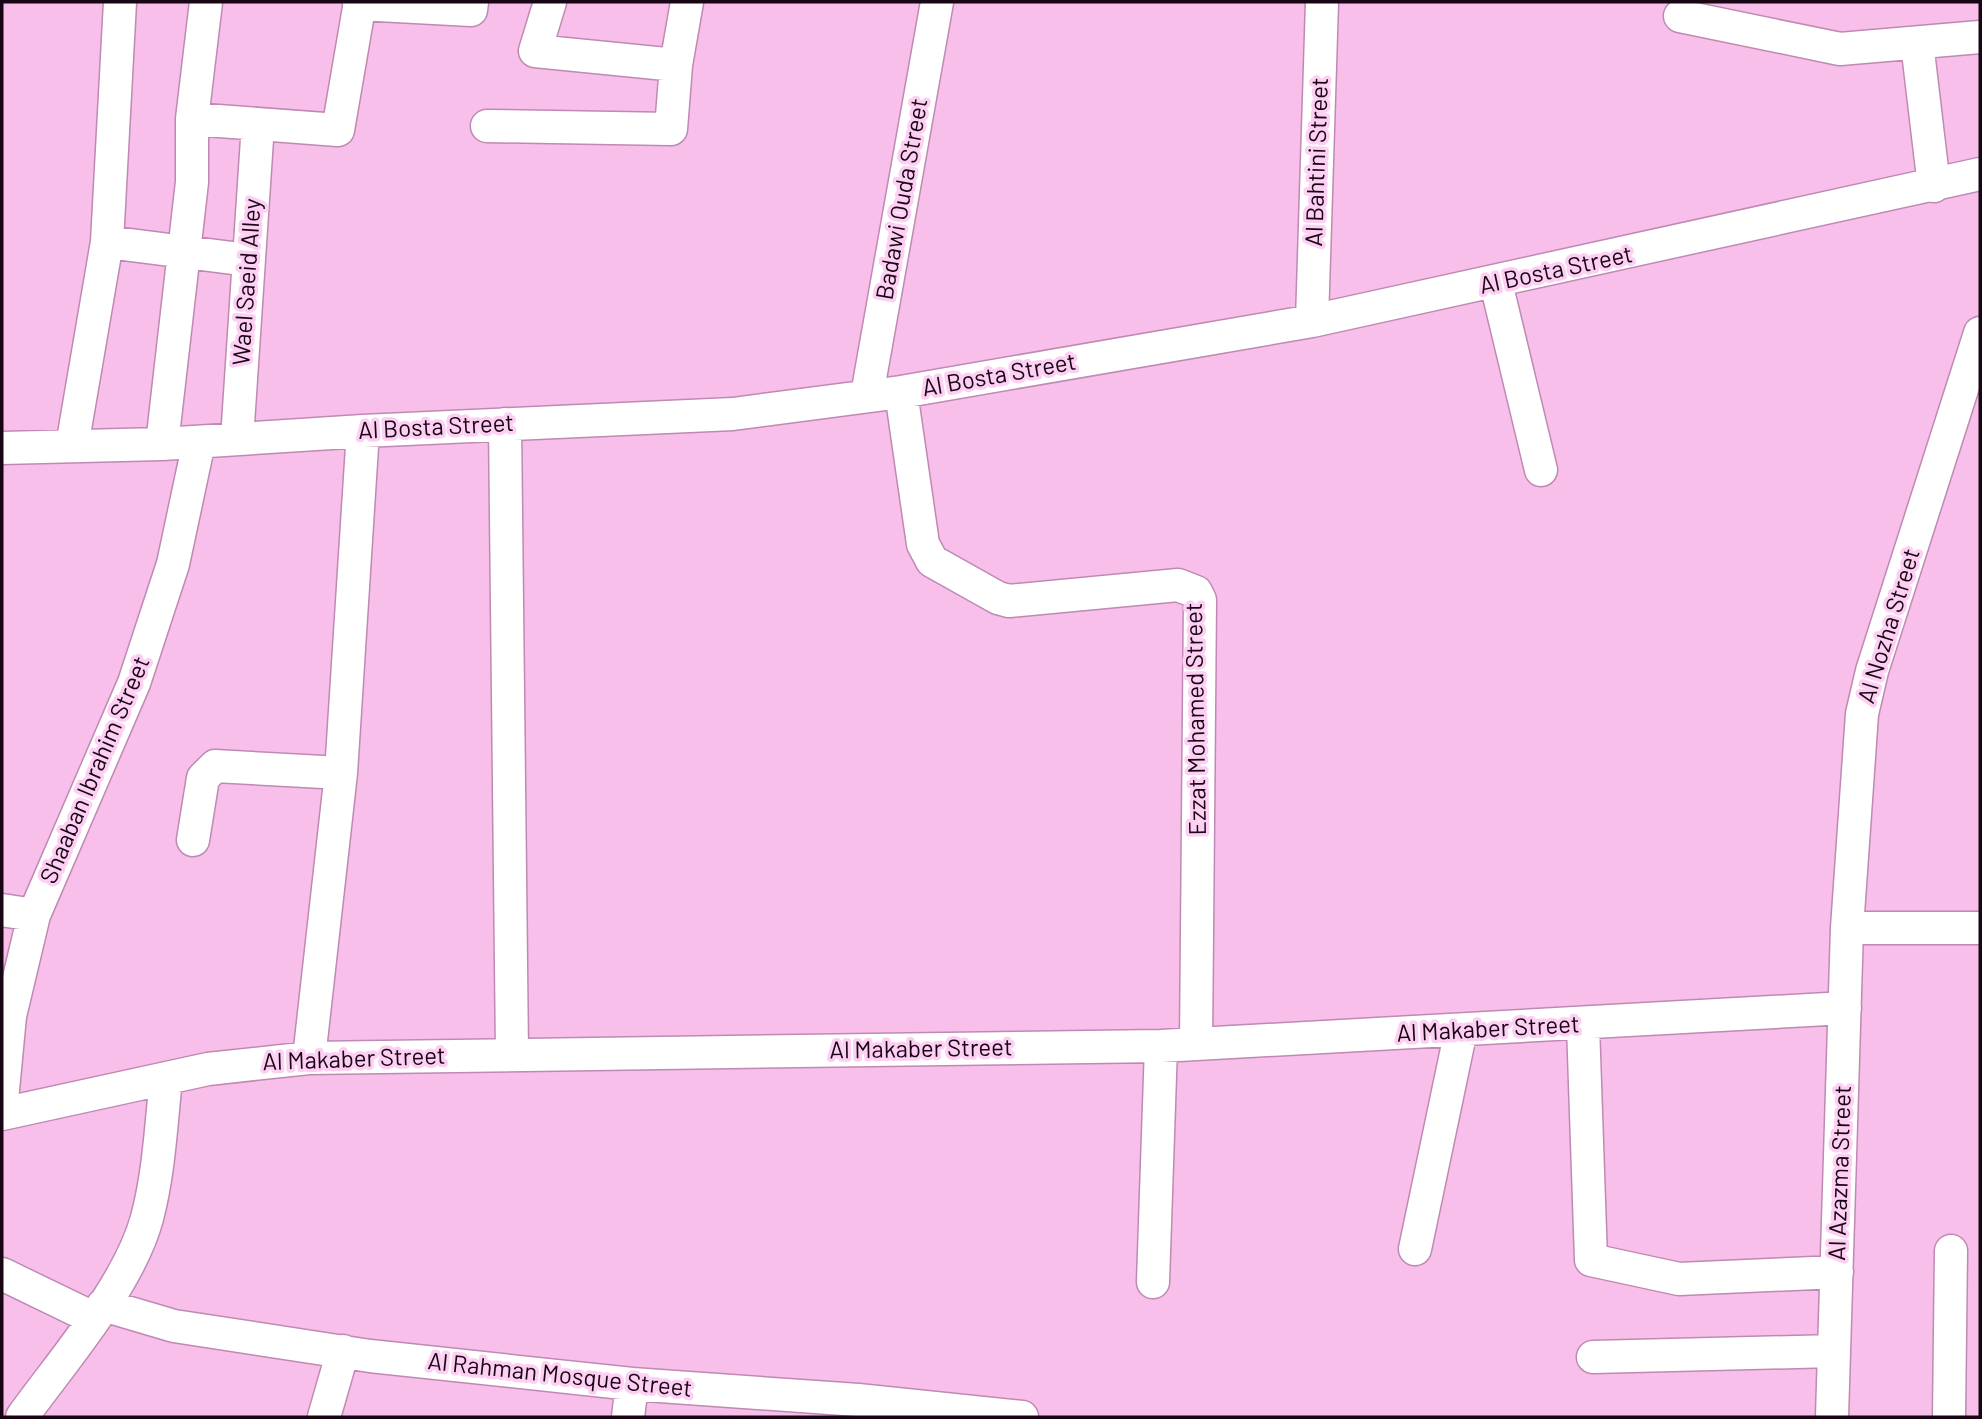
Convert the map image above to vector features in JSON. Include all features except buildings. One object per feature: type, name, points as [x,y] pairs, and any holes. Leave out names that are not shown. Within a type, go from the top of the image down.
[{"type":"street","points":[[72,446],[107,242],[120,2]]},
{"type":"street","points":[[162,444],[192,182],[192,119],[205,2]]},
{"type":"street","points":[[192,119],[338,130],[359,3],[471,10],[472,2]]},
{"type":"street","points":[[550,2],[535,51],[676,65]]},
{"type":"street","points":[[487,126],[671,129],[676,65],[687,2]]},
{"type":"street","name":"Badawi Ouda Street","points":[[867,395],[937,2]]},
{"type":"street","name":"Al Bahtini Street","points":[[1312,321],[1322,2]]},
{"type":"street","points":[[1680,16],[1840,49],[1980,37]]},
{"type":"street","points":[[1917,43],[1934,186]]},
{"type":"street","name":"Wael Saeid Alley","points":[[237,439],[258,124]]},
{"type":"street","name":"Al Bosta Street","points":[[2,448],[162,444],[363,430],[733,414],[901,392],[1312,321],[1496,283],[1980,174]]},
{"type":"street","points":[[107,242],[248,260]]},
{"type":"street","points":[[1496,283],[1541,470]]},
{"type":"street","name":"Al Nozha Street","points":[[1847,928],[1862,713],[1872,671],[1971,395],[1980,333]]},
{"type":"street","name":"Ezzat Mohamed Street","points":[[901,392],[923,544],[932,561],[998,598],[1009,601],[1178,585],[1196,592],[1200,600],[1196,1044]]},
{"type":"street","points":[[506,424],[512,1054]]},
{"type":"street","points":[[309,1058],[341,773],[363,430]]},
{"type":"street","name":"Shaaban Ibrahim Street","points":[[2,1100],[10,1016],[34,915],[134,683],[173,564],[199,442]]},
{"type":"street","points":[[193,840],[203,778],[215,766],[341,773]]},
{"type":"street","points":[[2,910],[34,915]]},
{"type":"street","points":[[1847,928],[1980,928]]},
{"type":"street","name":"Al Azazma Street","points":[[1832,1417],[1847,928]]},
{"type":"street","name":"Al Makaber Street","points":[[2,1114],[241,1064],[309,1058],[1161,1046],[1583,1025],[1845,1008]]},
{"type":"street","points":[[1583,1025],[1591,1260],[1679,1279],[1838,1272]]},
{"type":"street","points":[[1415,1249],[1461,1030]]},
{"type":"street","points":[[1153,1282],[1161,1046]]},
{"type":"street","points":[[22,1417],[131,1260],[147,1219],[156,1175],[166,1079]]},
{"type":"street","points":[[1949,1417],[1951,1251]]},
{"type":"street","name":"Al Rahman Mosque Street","points":[[2,1274],[98,1311],[174,1326],[343,1351],[858,1409],[1022,1417]]},
{"type":"street","points":[[324,1417],[343,1351]]},
{"type":"street","points":[[1593,1357],[1834,1351]]},
{"type":"street","points":[[628,1417],[632,1384]]}]
